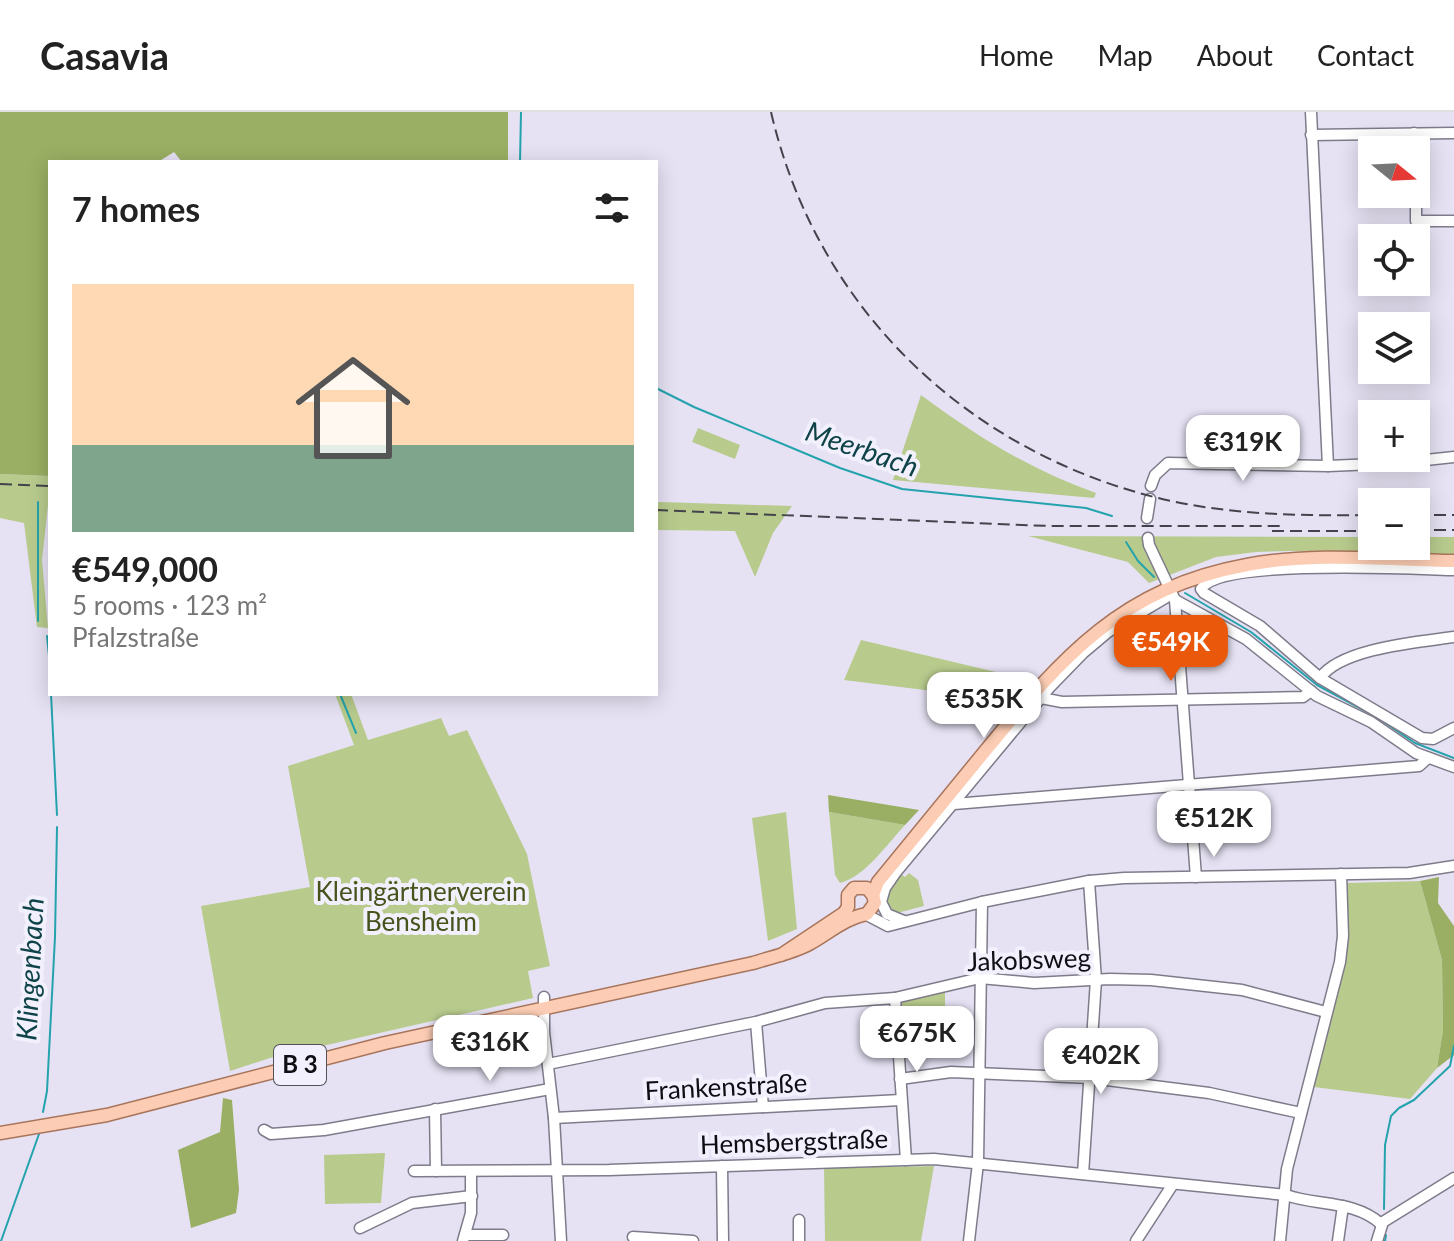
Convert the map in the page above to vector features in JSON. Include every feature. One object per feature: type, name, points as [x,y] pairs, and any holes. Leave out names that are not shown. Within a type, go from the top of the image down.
[{"type":"main road","name":"B 3","points":[[0,1133],[128,1110],[544,1002],[736,967],[807,945],[851,917],[870,911],[873,892],[1056,667],[1115,616],[1238,566],[1295,559],[1454,561]]},
{"type":"main road","name":"B 3","points":[[781,955],[841,916],[848,907],[847,899],[851,891],[859,887],[873,892]]},
{"type":"main road","points":[[848,907],[862,915]]},
{"type":"street","points":[[1311,112],[1328,466]]},
{"type":"street","points":[[1311,135],[1454,133]]},
{"type":"street","points":[[1416,208],[1416,221],[1454,221]]},
{"type":"street","points":[[1151,486],[1155,475],[1168,463],[1328,466],[1454,457]]},
{"type":"street","points":[[1147,518],[1150,499]]},
{"type":"street","points":[[1148,538],[1172,593],[1196,877]]},
{"type":"street","points":[[1454,570],[1276,569],[1223,578],[1205,583],[1201,589],[1260,626],[1320,678],[1422,738],[1433,739],[1454,728]]},
{"type":"street","points":[[1172,593],[1246,639],[1311,691],[1371,722],[1416,753],[1454,767]]},
{"type":"street","points":[[908,922],[887,914],[882,907],[881,895],[896,872],[1041,698],[1083,653],[1108,632],[1172,593]]},
{"type":"street","points":[[1320,678],[1326,670],[1352,657],[1395,646],[1454,637]]},
{"type":"street","points":[[1041,698],[1062,702],[1303,697],[1311,691]]},
{"type":"street","points":[[954,804],[1419,766],[1428,758]]},
{"type":"street","points":[[862,915],[884,924],[895,924],[982,902],[1089,881],[1409,873],[1454,866]]},
{"type":"street","points":[[1280,1241],[1287,1169],[1341,956],[1341,874]]},
{"type":"street","points":[[1083,1174],[1096,980],[1089,881]]},
{"type":"street","points":[[873,892],[880,916],[895,924]]},
{"type":"street","points":[[969,1241],[978,1163],[982,902]]},
{"type":"street","name":"Jakobsweg","points":[[548,1064],[756,1022],[825,1003],[895,998],[980,978],[1034,983],[1151,980],[1242,990],[1326,1012]]},
{"type":"street","points":[[895,998],[906,1160]]},
{"type":"street","points":[[544,1002],[561,1241]]},
{"type":"street","points":[[756,1022],[763,1107]]},
{"type":"street","points":[[900,1079],[951,1072],[1091,1078],[1209,1093],[1301,1113]]},
{"type":"street","points":[[264,1130],[271,1134],[312,1132],[550,1089]]},
{"type":"street","name":"Frankenstraße","points":[[554,1118],[901,1100]]},
{"type":"street","points":[[435,1109],[436,1171]]},
{"type":"street","name":"Hemsbergstraße","points":[[414,1171],[557,1171],[934,1159],[1286,1195],[1343,1206],[1367,1214],[1381,1224]]},
{"type":"street","points":[[722,1166],[723,1241]]},
{"type":"street","points":[[471,1172],[471,1213],[464,1238],[503,1235]]},
{"type":"street","points":[[1377,1241],[1381,1224],[1454,1178]]},
{"type":"street","points":[[1136,1241],[1173,1184]]},
{"type":"street","points":[[360,1228],[412,1203],[472,1196]]},
{"type":"street","points":[[1338,1241],[1343,1206]]},
{"type":"street","points":[[799,1220],[799,1241]]},
{"type":"street","points":[[633,1237],[693,1241]]},
{"type":"green space","points":[[0,112],[508,112],[508,160],[180,160],[174,152],[161,160],[48,160],[48,476],[0,474]]},
{"type":"green space","points":[[921,395],[1005,451],[1049,474],[1096,493],[1094,498],[893,480]]},
{"type":"green space","points":[[698,428],[740,445],[735,459],[692,442]]},
{"type":"green space","points":[[0,474],[48,476],[42,560],[48,628],[37,627],[24,523],[0,518]]},
{"type":"green space","points":[[658,502],[792,506],[773,533],[755,577],[735,531],[658,530]]},
{"type":"green space","points":[[1028,536],[1358,537],[1358,553],[1290,551],[1216,557],[1149,583],[1128,562]]},
{"type":"green space","points":[[1430,537],[1454,537],[1454,557],[1430,556]]},
{"type":"green space","points":[[861,640],[1030,680],[1013,701],[844,680]]},
{"type":"green space","name":"Kleingärtnerverein Bensheim","points":[[336,696],[352,696],[368,740],[441,718],[449,736],[467,730],[527,854],[550,966],[528,971],[533,998],[270,1058],[230,1071],[201,906],[310,887],[288,766],[354,745]]},
{"type":"green space","points":[[828,795],[919,810],[905,825],[829,812]]},
{"type":"green space","points":[[786,812],[797,929],[768,941],[752,818]]},
{"type":"green space","points":[[829,812],[905,825],[867,867],[840,883],[835,875]]},
{"type":"green space","points":[[909,873],[918,880],[924,906],[890,912],[886,906],[888,893],[901,874],[905,877]]},
{"type":"green space","points":[[1439,877],[1438,903],[1454,926],[1454,1055],[1437,1068],[1443,1030],[1442,960],[1420,881]]},
{"type":"green space","points":[[1420,881],[1442,960],[1443,1030],[1437,1068],[1410,1099],[1314,1087],[1347,956],[1347,883]]},
{"type":"green space","points":[[945,992],[945,1035],[902,1035],[900,1008],[903,1002]]},
{"type":"green space","points":[[223,1098],[232,1100],[239,1190],[236,1213],[191,1228],[178,1150],[220,1132]]},
{"type":"green space","points":[[385,1153],[381,1203],[325,1204],[324,1155]]},
{"type":"green space","points":[[934,1166],[921,1241],[825,1241],[824,1168]]},
{"type":"waterway","name":"Meerbach","points":[[520,160],[521,112]]},
{"type":"waterway","name":"Meerbach","points":[[658,389],[840,468],[902,489],[1086,508],[1112,516]]},
{"type":"waterway","name":"Klingenbach","points":[[38,502],[38,621]]},
{"type":"waterway","name":"Meerbach","points":[[1126,542],[1138,561],[1154,577]]},
{"type":"waterway","name":"Meerbach","points":[[1185,593],[1251,632],[1317,685],[1369,713]]},
{"type":"waterway","name":"Klingenbach","points":[[47,636],[48,646]]},
{"type":"waterway","name":"Klingenbach","points":[[51,696],[57,815]]},
{"type":"waterway","points":[[341,696],[356,733]]},
{"type":"waterway","name":"Meerbach","points":[[1378,718],[1415,743],[1454,758]]},
{"type":"waterway","name":"Klingenbach","points":[[43,1112],[47,1091],[55,937],[57,827]]},
{"type":"waterway","name":"Meerbach","points":[[1384,1209],[1385,1145],[1391,1116],[1414,1100],[1450,1066],[1454,1046]]},
{"type":"waterway","name":"Klingenbach","points":[[1,1241],[39,1134]]},
{"type":"waterway","name":"Meerbach","points":[[1385,1241],[1386,1235]]},
{"type":"railway","points":[[771,112],[793,182],[823,247],[862,306],[908,359],[961,405],[1020,443],[1085,474],[1154,497],[1208,508],[1262,513],[1358,515]]},
{"type":"railway","points":[[0,484],[48,486]]},
{"type":"railway","points":[[658,510],[1049,526],[1284,526]]},
{"type":"railway","points":[[1430,515],[1454,515]]},
{"type":"railway","points":[[1430,530],[1454,530]]},
{"type":"railway","points":[[1272,531],[1358,531]]}]
